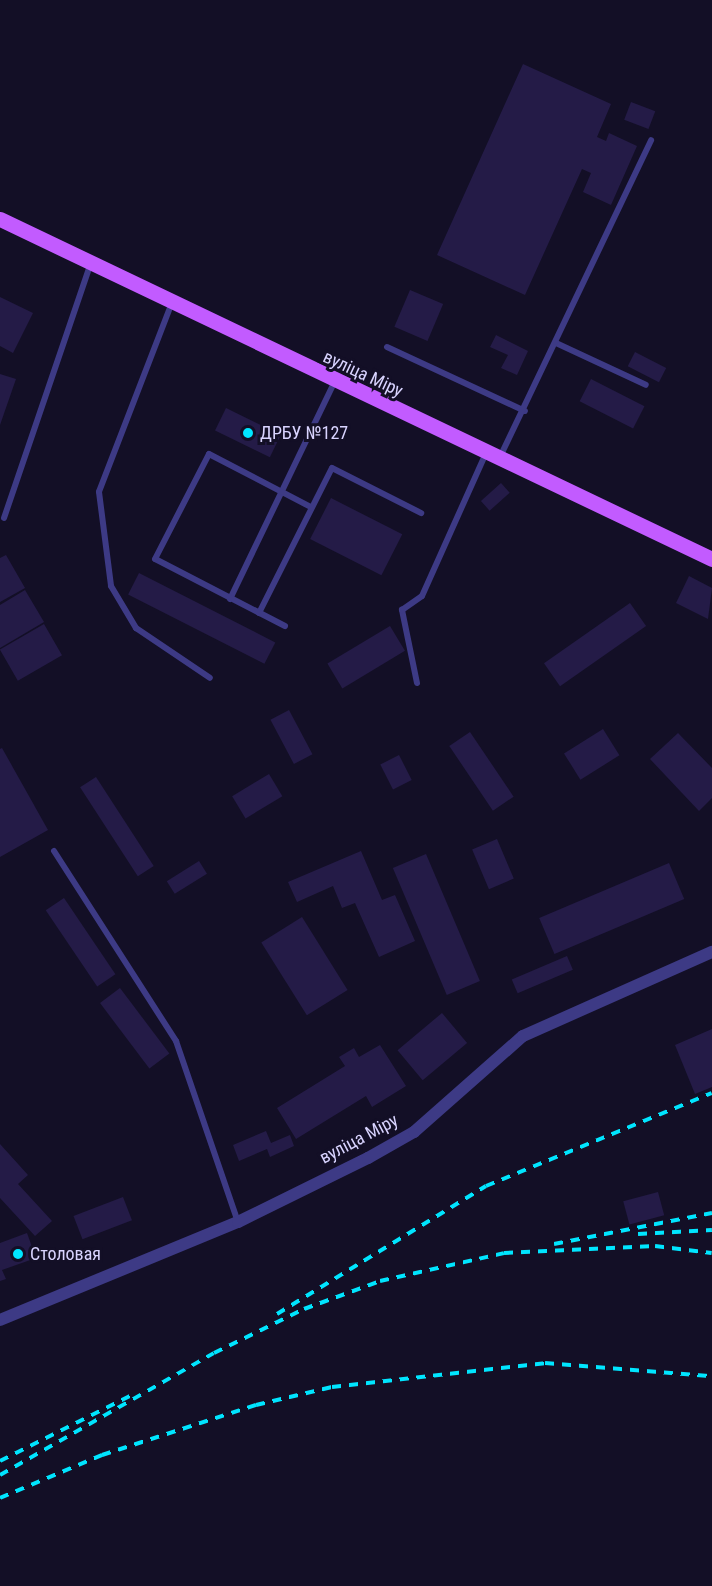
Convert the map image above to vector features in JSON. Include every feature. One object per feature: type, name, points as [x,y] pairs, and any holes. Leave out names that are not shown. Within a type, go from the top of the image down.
[{"type":"main road","name":"вуліца Міру","points":[[0,219],[90,266],[334,383],[712,559]]},
{"type":"street","name":"вуліца Міру","points":[[0,1320],[238,1222],[414,1132],[523,1036],[712,952]]},
{"type":"lane","points":[[417,683],[402,610],[422,596],[493,456],[525,411],[651,141]]},
{"type":"lane","points":[[4,518],[90,266]]},
{"type":"lane","points":[[171,305],[99,492],[111,586],[136,628],[210,678]]},
{"type":"lane","points":[[556,343],[646,385]]},
{"type":"lane","points":[[387,347],[525,411]]},
{"type":"lane","points":[[230,599],[334,383]]},
{"type":"lane","points":[[285,626],[155,559],[209,454],[311,507]]},
{"type":"lane","points":[[259,613],[332,468],[421,513]]},
{"type":"lane","points":[[54,851],[176,1041],[238,1222]]},
{"type":"building","points":[[523,64],[611,104],[597,137],[606,141],[609,133],[637,146],[611,205],[583,192],[591,173],[582,169],[525,295],[437,255]]},
{"type":"building","points":[[631,102],[655,111],[648,129],[624,120]]},
{"type":"building","points":[[410,290],[443,304],[428,341],[394,327]]},
{"type":"building","points":[[0,297],[33,313],[13,353],[0,346]]},
{"type":"building","points":[[496,335],[528,351],[517,375],[501,368],[508,355],[490,347]]},
{"type":"building","points":[[635,352],[666,368],[659,382],[628,366]]},
{"type":"building","points":[[0,374],[16,379],[0,425]]},
{"type":"building","points":[[591,379],[644,406],[633,429],[580,401]]},
{"type":"building","name":"ДРБУ №127","points":[[226,408],[281,435],[270,457],[215,430]]},
{"type":"building","points":[[501,483],[510,493],[490,511],[481,501]]},
{"type":"building","points":[[331,498],[402,534],[381,575],[310,539]]},
{"type":"building","points":[[6,555],[25,588],[0,602],[0,558]]},
{"type":"building","points":[[139,573],[275,642],[264,664],[128,594]]},
{"type":"building","points":[[689,576],[712,588],[708,619],[676,603]]},
{"type":"building","points":[[25,590],[44,622],[0,648],[0,605]]},
{"type":"building","points":[[630,603],[646,626],[560,686],[544,663]]},
{"type":"building","points":[[44,624],[62,655],[18,681],[0,649]]},
{"type":"building","points":[[390,626],[405,651],[342,688],[327,664]]},
{"type":"building","points":[[289,710],[312,754],[294,764],[270,720]]},
{"type":"building","points":[[603,729],[619,755],[580,780],[564,753]]},
{"type":"building","points":[[470,732],[514,797],[493,811],[449,746]]},
{"type":"building","points":[[678,733],[712,768],[712,798],[699,811],[650,759]]},
{"type":"building","points":[[2,748],[48,830],[0,857],[0,749]]},
{"type":"building","points":[[399,755],[412,780],[393,789],[380,765]]},
{"type":"building","points":[[269,774],[282,796],[246,818],[232,796]]},
{"type":"building","points":[[96,777],[154,866],[138,876],[80,787]]},
{"type":"building","points":[[497,839],[514,879],[489,889],[472,850]]},
{"type":"building","points":[[361,851],[382,900],[395,895],[415,941],[379,957],[355,903],[342,908],[333,886],[297,902],[288,882]]},
{"type":"building","points":[[426,854],[480,981],[447,995],[393,868]]},
{"type":"building","points":[[199,861],[207,874],[175,894],[167,881]]},
{"type":"building","points":[[669,863],[684,899],[554,954],[539,918]]},
{"type":"building","points":[[64,898],[115,974],[97,987],[46,910]]},
{"type":"building","points":[[302,917],[348,990],[307,1015],[261,942]]},
{"type":"building","points":[[567,956],[573,970],[518,993],[512,979]]},
{"type":"building","points":[[120,988],[169,1053],[149,1069],[100,1003]]},
{"type":"building","points":[[442,1013],[467,1043],[423,1080],[398,1050]]},
{"type":"building","points":[[712,1029],[712,1087],[695,1094],[675,1045]]},
{"type":"building","points":[[380,1045],[406,1086],[372,1107],[366,1096],[296,1139],[277,1108],[345,1066],[339,1057],[354,1048],[359,1057]]},
{"type":"building","points":[[266,1131],[271,1143],[290,1135],[294,1146],[270,1157],[267,1149],[239,1161],[233,1145]]},
{"type":"building","points":[[0,1144],[28,1175],[18,1184],[52,1221],[35,1236],[0,1198]]},
{"type":"building","points":[[658,1192],[664,1215],[629,1224],[623,1201]]},
{"type":"building","points":[[123,1197],[132,1220],[82,1239],[74,1216]]},
{"type":"building","points":[[27,1233],[36,1258],[2,1270],[6,1279],[0,1281],[0,1243]]},
{"type":"railway","points":[[277,1314],[486,1186],[712,1093]]},
{"type":"railway","points":[[554,1244],[712,1213]]},
{"type":"railway","points":[[638,1234],[712,1230]]},
{"type":"railway","points":[[0,1475],[214,1353],[304,1309],[380,1281],[504,1253],[655,1246],[712,1253]]},
{"type":"railway","points":[[0,1498],[102,1455],[256,1405],[332,1387],[545,1363],[712,1376]]},
{"type":"railway","points":[[0,1461],[132,1395]]},
{"type":"place","name":"ДРБУ №127","points":[[248,433]]},
{"type":"place","name":"Столовая","points":[[18,1254]]}]
